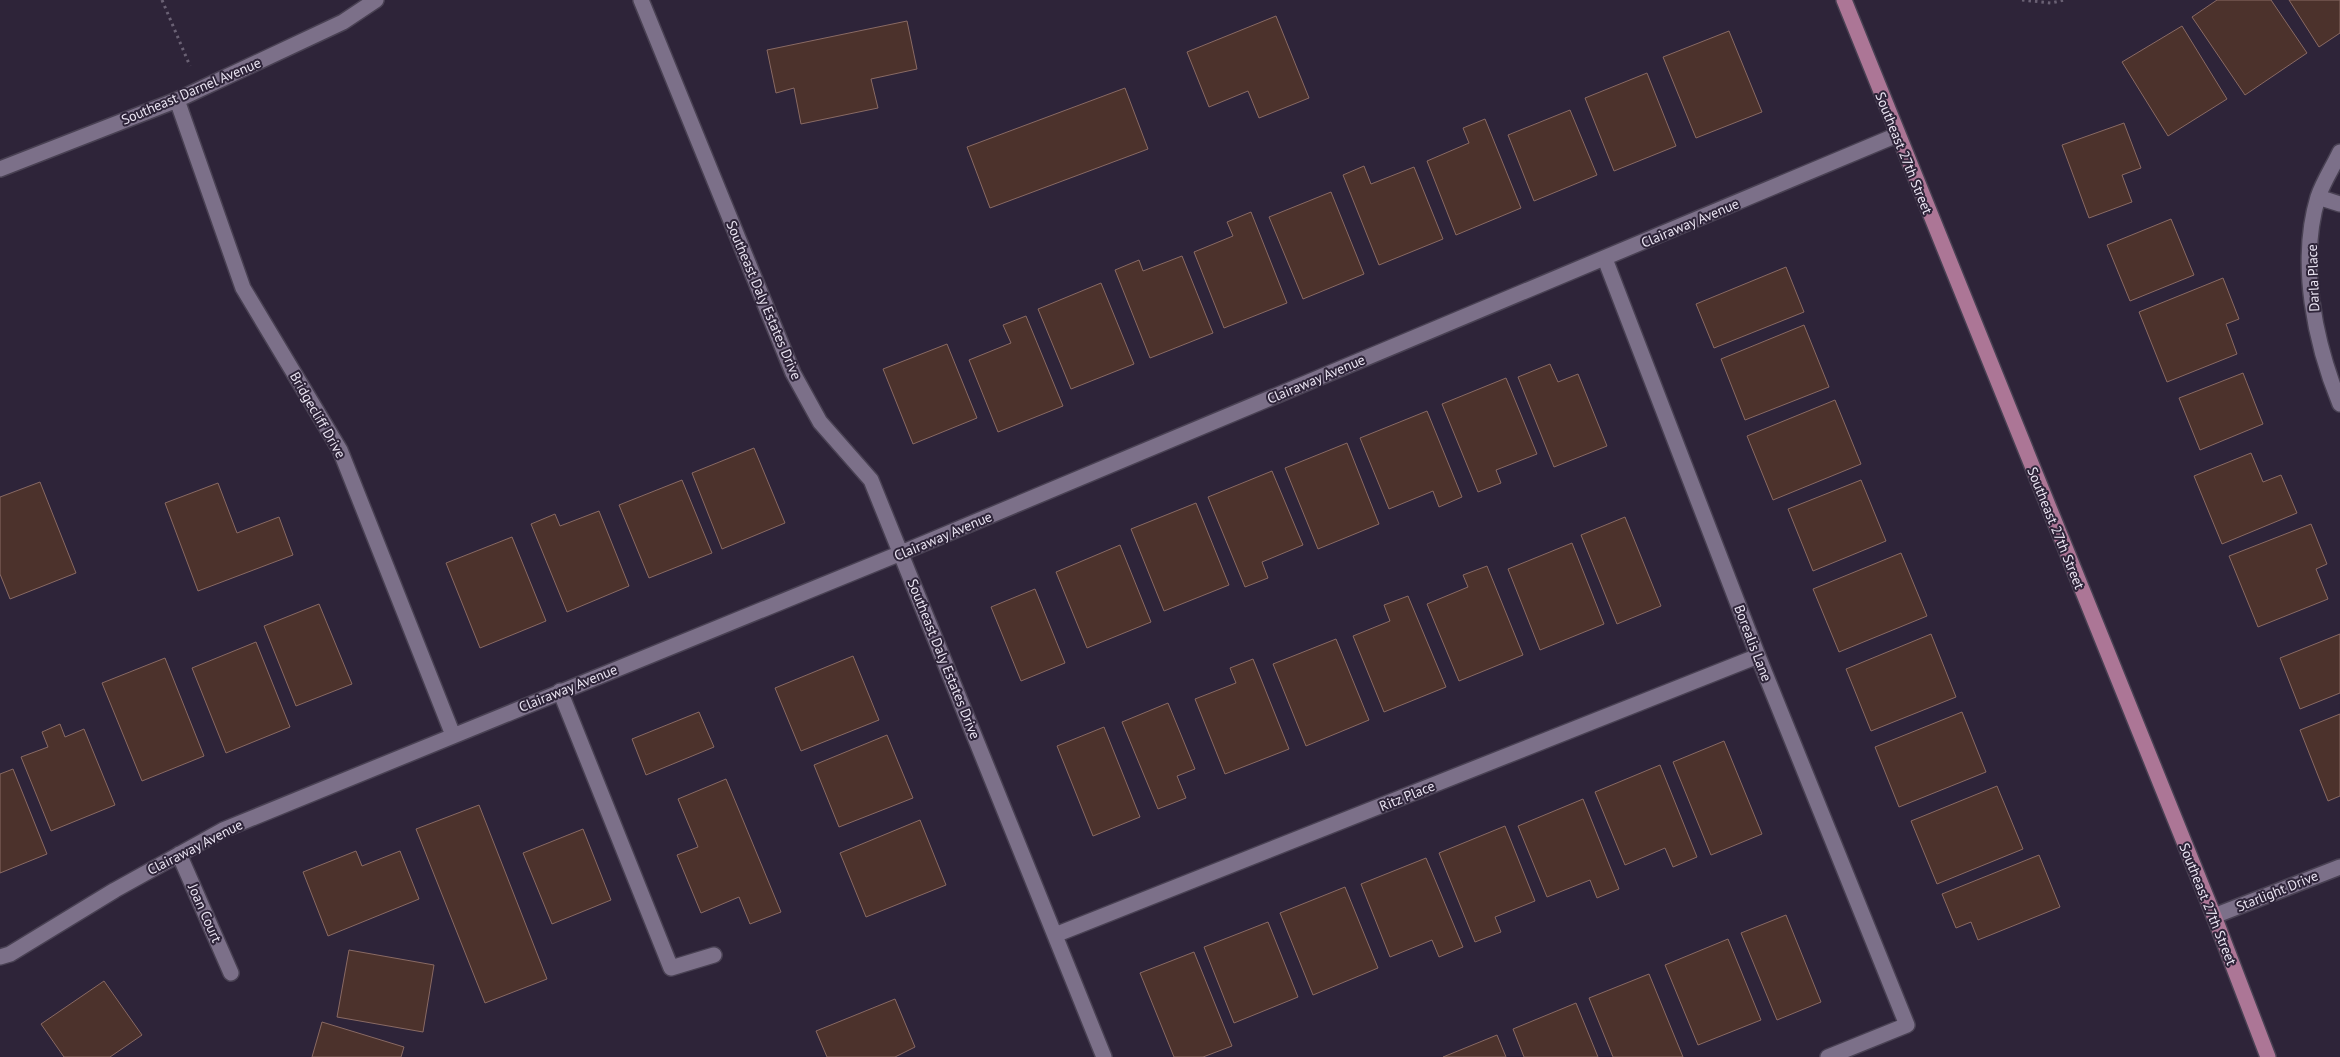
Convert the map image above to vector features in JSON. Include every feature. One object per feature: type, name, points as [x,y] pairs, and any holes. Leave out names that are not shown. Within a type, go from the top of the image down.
[{"type":"main road","name":"Southeast 27th Street","points":[[1844,0],[2214,916],[2268,1057]]},
{"type":"street","name":"Southeast Darnel Avenue","points":[[0,168],[177,100],[343,22],[376,0]]},
{"type":"street","name":"Southeast Daly Estates Drive","points":[[641,0],[793,373],[820,422],[871,480],[1104,1057]]},
{"type":"street","name":"Bridgecliff Drive","points":[[177,100],[243,288],[340,450],[453,735]]},
{"type":"street","name":"Clairaway Avenue","points":[[0,957],[10,954],[115,890],[224,830],[901,553],[1897,135]]},
{"type":"street","name":"Darla Place","points":[[2340,152],[2318,197],[2310,249],[2311,291],[2320,351],[2340,404]]},
{"type":"street","points":[[2318,197],[2340,204]]},
{"type":"street","name":"Borealis Lane","points":[[1605,258],[1758,656],[1907,1025],[1828,1057]]},
{"type":"street","name":"Ritz Place","points":[[1055,935],[1758,656]]},
{"type":"street","points":[[560,691],[671,968],[714,955]]},
{"type":"street","name":"Joan Court","points":[[179,854],[232,973]]},
{"type":"street","name":"Starlight Drive","points":[[2214,916],[2340,866]]},
{"type":"path","points":[[162,0],[199,89]]},
{"type":"path","points":[[2022,0],[2051,3],[2064,0]]},
{"type":"building","points":[[2217,0],[2271,0],[2307,53],[2245,95],[2192,17]]},
{"type":"building","points":[[2289,0],[2340,0],[2340,33],[2319,47]]},
{"type":"building","points":[[1276,16],[1309,98],[1259,118],[1248,91],[1209,107],[1187,52]]},
{"type":"building","points":[[907,21],[917,69],[871,79],[878,108],[801,124],[794,88],[776,93],[767,50]]},
{"type":"building","points":[[2182,26],[2227,99],[2168,136],[2122,62]]},
{"type":"building","points":[[1729,31],[1762,112],[1696,138],[1663,57]]},
{"type":"building","points":[[1647,73],[1676,146],[1614,171],[1585,98]]},
{"type":"building","points":[[1125,88],[1148,149],[990,208],[967,147]]},
{"type":"building","points":[[1570,110],[1597,175],[1534,201],[1508,135]]},
{"type":"building","points":[[1485,119],[1521,208],[1456,235],[1427,161],[1469,143],[1463,128]]},
{"type":"building","points":[[2124,123],[2141,168],[2122,175],[2132,202],[2089,218],[2062,145]]},
{"type":"building","points":[[1364,166],[1371,184],[1414,167],[1443,239],[1379,265],[1343,175]]},
{"type":"building","points":[[1331,192],[1364,274],[1303,299],[1269,217]]},
{"type":"building","points":[[1251,212],[1287,303],[1224,328],[1194,252],[1233,236],[1227,222]]},
{"type":"building","points":[[2171,219],[2194,275],[2130,301],[2107,245]]},
{"type":"building","points":[[1182,256],[1213,333],[1150,358],[1115,270],[1139,260],[1143,271]]},
{"type":"building","points":[[1786,267],[1804,312],[1714,348],[1696,304]]},
{"type":"building","points":[[2223,278],[2239,319],[2226,324],[2237,354],[2167,382],[2139,312]]},
{"type":"building","points":[[1101,283],[1134,364],[1071,389],[1038,309]]},
{"type":"building","points":[[1026,316],[1063,406],[998,432],[969,360],[1011,343],[1003,325]]},
{"type":"building","points":[[1804,325],[1829,387],[1745,420],[1721,359]]},
{"type":"building","points":[[947,344],[977,418],[913,444],[883,369]]},
{"type":"building","points":[[1550,364],[1558,382],[1578,374],[1607,446],[1554,467],[1518,377]]},
{"type":"building","points":[[2243,373],[2263,424],[2200,450],[2179,398]]},
{"type":"building","points":[[1506,378],[1537,454],[1496,470],[1501,483],[1478,492],[1442,404]]},
{"type":"building","points":[[1835,400],[1861,464],[1773,500],[1747,436]]},
{"type":"building","points":[[1427,411],[1462,497],[1439,507],[1433,491],[1389,509],[1360,438]]},
{"type":"building","points":[[1347,443],[1379,524],[1318,549],[1285,468]]},
{"type":"building","points":[[754,448],[785,523],[722,549],[692,473]]},
{"type":"building","points":[[2251,453],[2263,482],[2281,475],[2297,513],[2222,544],[2194,476]]},
{"type":"building","points":[[1272,471],[1303,545],[1262,562],[1268,578],[1245,587],[1208,497]]},
{"type":"building","points":[[682,480],[712,553],[649,578],[619,505]]},
{"type":"building","points":[[1861,480],[1886,541],[1813,571],[1788,509]]},
{"type":"building","points":[[40,482],[76,573],[10,599],[0,574],[0,497]]},
{"type":"building","points":[[218,483],[237,533],[279,517],[293,555],[198,591],[165,503]]},
{"type":"building","points":[[1196,503],[1229,585],[1164,611],[1131,529]]},
{"type":"building","points":[[599,511],[629,586],[567,612],[531,524],[555,514],[560,526]]},
{"type":"building","points":[[1625,517],[1661,606],[1617,624],[1581,535]]},
{"type":"building","points":[[2311,524],[2327,564],[2316,569],[2328,599],[2258,627],[2229,556]]},
{"type":"building","points":[[512,537],[546,621],[480,648],[446,563]]},
{"type":"building","points":[[1572,543],[1604,624],[1540,650],[1508,569]]},
{"type":"building","points":[[1120,545],[1151,622],[1087,648],[1056,572]]},
{"type":"building","points":[[1901,553],[1927,616],[1839,652],[1813,589]]},
{"type":"building","points":[[1487,566],[1523,655],[1459,681],[1427,604],[1468,587],[1463,575]]},
{"type":"building","points":[[1035,589],[1065,663],[1021,681],[991,607]]},
{"type":"building","points":[[1408,596],[1446,687],[1384,712],[1353,636],[1390,621],[1384,605]]},
{"type":"building","points":[[319,604],[352,684],[296,706],[264,626]]},
{"type":"building","points":[[1931,634],[1956,697],[1871,731],[1846,669]]},
{"type":"building","points":[[2340,634],[2340,693],[2300,709],[2280,658]]},
{"type":"building","points":[[1336,639],[1369,720],[1306,746],[1273,664]]},
{"type":"building","points":[[256,642],[290,727],[226,753],[192,668]]},
{"type":"building","points":[[853,656],[879,720],[801,751],[775,688]]},
{"type":"building","points":[[165,658],[204,756],[142,781],[102,683]]},
{"type":"building","points":[[1253,659],[1289,749],[1225,774],[1195,699],[1236,683],[1230,668]]},
{"type":"building","points":[[1168,703],[1195,769],[1177,776],[1186,798],[1158,809],[1122,722]]},
{"type":"building","points":[[699,712],[714,747],[646,775],[632,739]]},
{"type":"building","points":[[1962,712],[1986,772],[1899,807],[1875,747]]},
{"type":"building","points":[[2340,714],[2340,796],[2328,801],[2300,730]]},
{"type":"building","points":[[60,724],[65,737],[84,729],[115,805],[51,831],[21,757],[48,747],[42,732]]},
{"type":"building","points":[[1104,727],[1140,817],[1093,836],[1057,746]]},
{"type":"building","points":[[887,735],[913,798],[839,827],[814,765]]},
{"type":"building","points":[[1724,741],[1762,834],[1711,855],[1673,762]]},
{"type":"building","points":[[1660,765],[1697,857],[1673,867],[1665,848],[1625,865],[1595,792]]},
{"type":"building","points":[[13,769],[47,854],[0,873],[0,774]]},
{"type":"building","points":[[726,779],[781,912],[750,924],[739,897],[701,913],[677,855],[698,847],[678,799]]},
{"type":"building","points":[[1997,786],[2023,849],[1937,884],[1911,821]]},
{"type":"building","points":[[1583,799],[1619,889],[1597,898],[1590,880],[1547,897],[1518,826]]},
{"type":"building","points":[[479,805],[547,979],[485,1003],[416,829]]},
{"type":"building","points":[[920,820],[946,885],[866,917],[840,853]]},
{"type":"building","points":[[1505,826],[1535,901],[1495,917],[1501,932],[1475,942],[1439,853]]},
{"type":"building","points":[[583,829],[611,900],[552,924],[523,853]]},
{"type":"building","points":[[356,851],[362,866],[400,851],[419,899],[328,936],[303,872]]},
{"type":"building","points":[[2039,855],[2060,907],[1978,940],[1971,922],[1956,928],[1942,894]]},
{"type":"building","points":[[1426,858],[1463,947],[1439,957],[1432,940],[1390,957],[1361,884]]},
{"type":"building","points":[[1345,887],[1378,968],[1313,995],[1280,913]]},
{"type":"building","points":[[1786,915],[1821,1002],[1777,1020],[1741,933]]},
{"type":"building","points":[[1268,922],[1298,997],[1234,1023],[1204,947]]},
{"type":"building","points":[[1728,939],[1761,1020],[1698,1045],[1665,965]]},
{"type":"building","points":[[349,950],[434,965],[423,1032],[337,1017]]},
{"type":"building","points":[[1194,952],[1232,1046],[1203,1057],[1174,1057],[1140,973]]},
{"type":"building","points":[[1649,974],[1683,1057],[1613,1057],[1589,998]]},
{"type":"building","points":[[104,981],[142,1035],[110,1057],[64,1057],[41,1024]]},
{"type":"building","points":[[895,999],[915,1047],[895,1057],[827,1057],[816,1031]]},
{"type":"building","points":[[1576,1003],[1598,1057],[1524,1057],[1513,1029]]},
{"type":"building","points":[[322,1022],[404,1047],[401,1057],[312,1057]]},
{"type":"building","points":[[1497,1035],[1506,1057],[1443,1057]]}]
